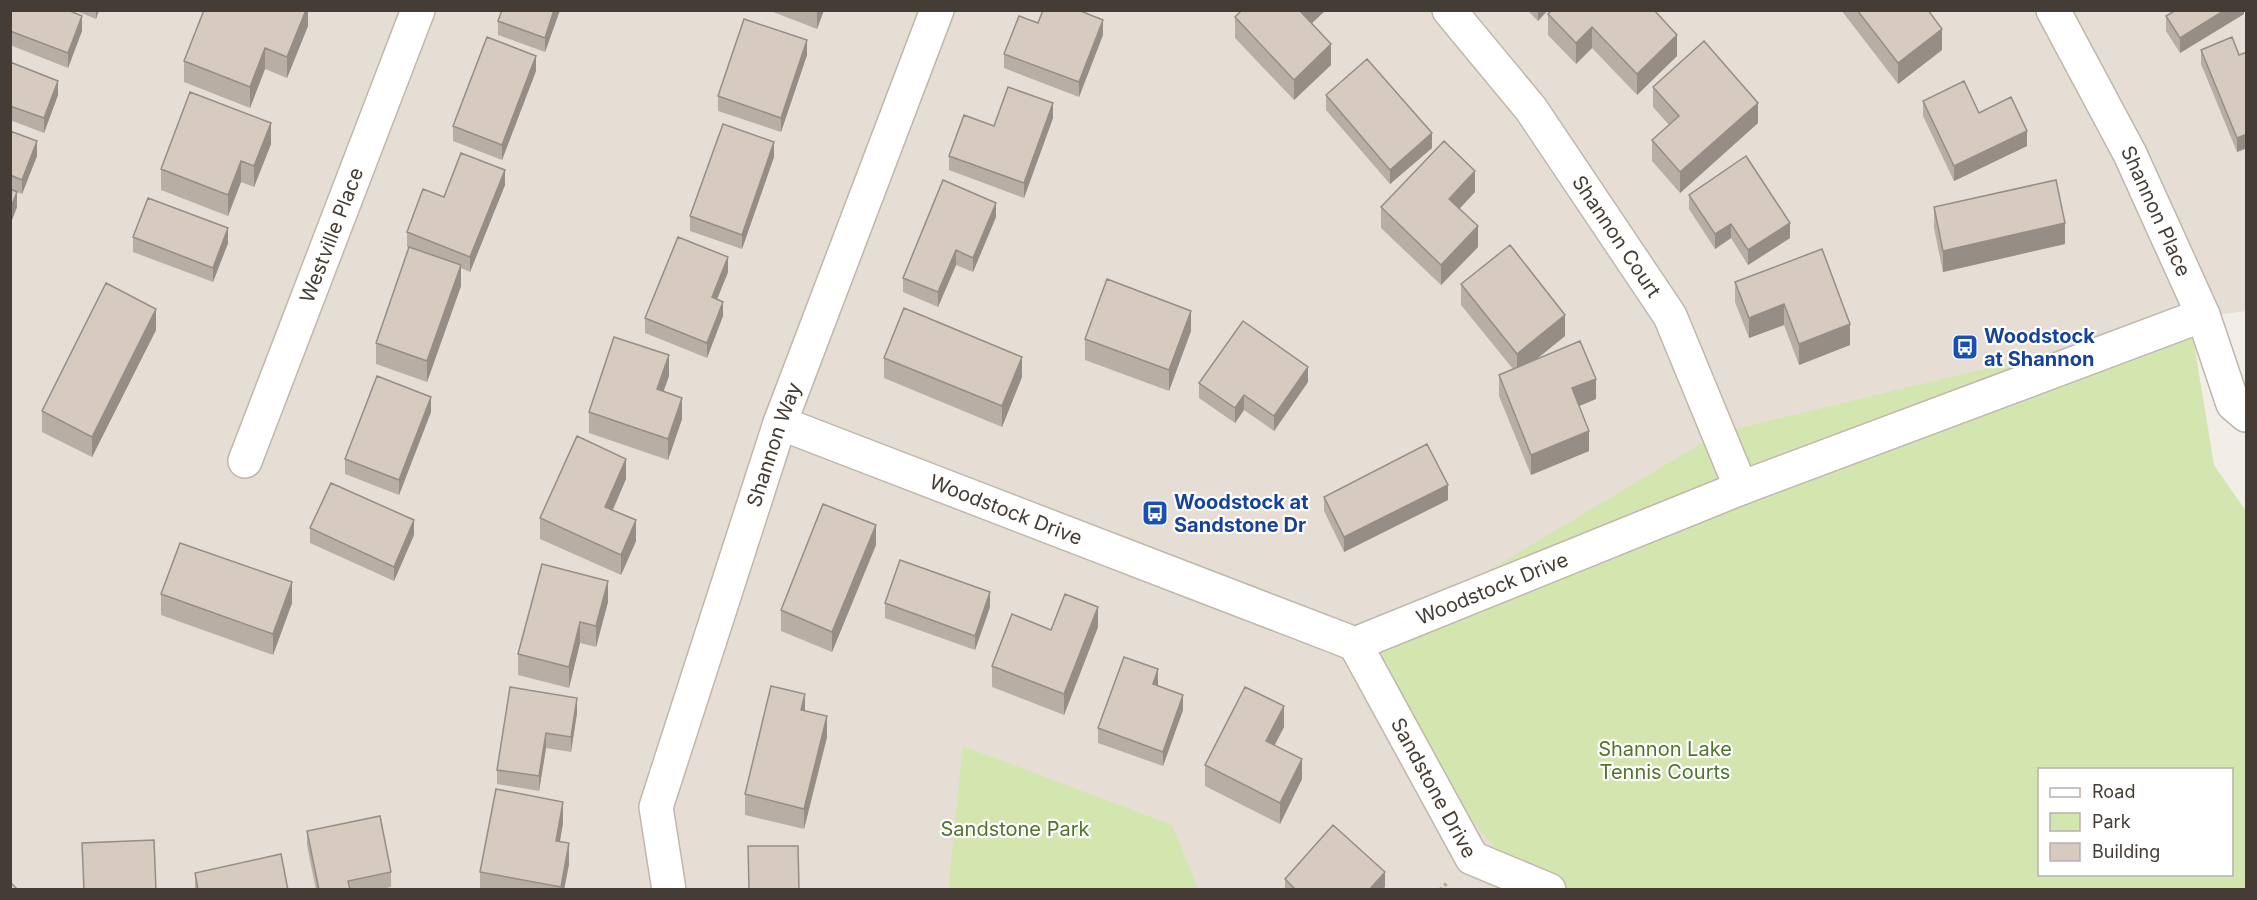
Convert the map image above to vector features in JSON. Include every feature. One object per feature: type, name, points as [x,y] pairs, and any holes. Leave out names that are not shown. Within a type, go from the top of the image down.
[{"type":"street","name":"Westville Place","points":[[245,461],[418,10]]},
{"type":"street","name":"Shannon Way","points":[[669,890],[656,807],[780,423],[938,10]]},
{"type":"street","name":"Shannon Court","points":[[1449,10],[1531,109],[1670,316],[1741,488]]},
{"type":"street","name":"Shannon Place","points":[[2053,10],[2130,154],[2203,315],[2232,404],[2247,415]]},
{"type":"street","name":"Woodstock Drive","points":[[780,423],[1355,644],[1741,488],[2203,315]]},
{"type":"street","name":"Sandstone Drive","points":[[1355,644],[1472,858],[1549,890]]},
{"type":"shaded area","points":[[10,11],[2240,11],[2246,18],[2246,311],[2190,319],[1506,864],[1566,889],[11,889]]},
{"type":"green space","name":"Shannon Lake Tennis Courts","points":[[2190,319],[2214,465],[2246,511],[2246,889],[1566,889],[1507,864],[1344,657],[1719,433]]},
{"type":"green space","name":"Sandstone Park","points":[[963,746],[1172,825],[1198,889],[948,889]]},
{"type":"building","points":[[10,10],[68,10],[82,16],[68,53],[10,31]]},
{"type":"building","points":[[204,10],[306,10],[287,57],[265,48],[250,87],[184,61]]},
{"type":"building","points":[[502,10],[554,10],[545,38],[498,21]]},
{"type":"building","points":[[1043,10],[1078,10],[1103,20],[1079,82],[1004,54],[1019,16],[1038,23]]},
{"type":"building","points":[[1242,10],[1303,10],[1301,12],[1331,44],[1294,80],[1235,17]]},
{"type":"building","points":[[1552,10],[1654,10],[1677,35],[1637,74],[1592,27],[1576,43],[1548,14]]},
{"type":"building","points":[[1857,10],[1928,10],[1942,29],[1898,63]]},
{"type":"building","points":[[2176,10],[2225,10],[2180,38],[2166,16]]},
{"type":"building","points":[[744,19],[807,40],[781,118],[718,96]]},
{"type":"building","points":[[487,37],[536,56],[502,145],[453,126]]},
{"type":"building","points":[[2232,37],[2239,55],[2247,52],[2247,134],[2237,138],[2201,50]]},
{"type":"building","points":[[1704,41],[1758,103],[1680,172],[1652,140],[1679,116],[1653,87]]},
{"type":"building","points":[[1367,59],[1432,133],[1390,170],[1326,95]]},
{"type":"building","points":[[10,62],[58,81],[44,118],[10,106]]},
{"type":"building","points":[[1964,81],[1979,113],[2011,97],[2027,131],[1954,166],[1923,101]]},
{"type":"building","points":[[1008,87],[1053,103],[1024,183],[949,156],[964,115],[994,126]]},
{"type":"building","points":[[190,92],[271,123],[254,166],[241,161],[228,195],[161,169]]},
{"type":"building","points":[[723,124],[774,142],[742,235],[690,216]]},
{"type":"building","points":[[10,131],[37,141],[22,180],[10,175]]},
{"type":"building","points":[[1444,141],[1475,171],[1449,199],[1478,226],[1441,265],[1381,207]]},
{"type":"building","points":[[461,153],[505,170],[470,257],[407,232],[423,189],[444,197]]},
{"type":"building","points":[[1746,156],[1790,223],[1748,250],[1731,224],[1715,234],[1689,195]]},
{"type":"building","points":[[943,180],[996,203],[973,258],[956,250],[938,292],[903,278]]},
{"type":"building","points":[[2056,180],[2065,223],[1943,251],[1934,207]]},
{"type":"building","points":[[10,189],[17,192],[10,210]]},
{"type":"building","points":[[148,198],[228,228],[213,268],[133,237]]},
{"type":"building","points":[[678,237],[728,257],[712,297],[723,302],[707,343],[645,318]]},
{"type":"building","points":[[1510,245],[1565,315],[1517,354],[1461,284]]},
{"type":"building","points":[[409,247],[461,265],[427,361],[376,343]]},
{"type":"building","points":[[1822,249],[1850,324],[1799,344],[1784,304],[1749,318],[1735,282]]},
{"type":"building","points":[[1107,279],[1191,311],[1169,370],[1085,339]]},
{"type":"building","points":[[106,283],[156,309],[92,437],[42,411]]},
{"type":"building","points":[[904,308],[1022,357],[1002,406],[884,358]]},
{"type":"building","points":[[1243,321],[1308,367],[1274,416],[1244,395],[1235,408],[1199,383]]},
{"type":"building","points":[[614,337],[669,355],[657,389],[682,398],[668,439],[589,412]]},
{"type":"building","points":[[1580,341],[1596,379],[1572,388],[1589,431],[1531,455],[1499,375]]},
{"type":"building","points":[[377,376],[431,397],[399,480],[345,459]]},
{"type":"building","points":[[577,436],[626,459],[605,507],[636,520],[621,555],[540,518]]},
{"type":"building","points":[[1427,444],[1448,485],[1344,537],[1324,497]]},
{"type":"building","points":[[331,483],[414,520],[394,567],[310,528]]},
{"type":"building","points":[[823,504],[876,525],[832,632],[781,610]]},
{"type":"building","points":[[180,543],[292,582],[273,634],[161,594]]},
{"type":"building","points":[[900,560],[990,592],[975,636],[885,603]]},
{"type":"building","points":[[542,564],[608,581],[596,626],[580,622],[569,667],[518,654]]},
{"type":"building","points":[[1065,594],[1098,607],[1064,694],[992,666],[1012,614],[1051,630]]},
{"type":"building","points":[[1124,657],[1158,669],[1153,684],[1183,695],[1163,752],[1098,728]]},
{"type":"building","points":[[771,686],[805,694],[801,710],[827,716],[804,809],[745,794]]},
{"type":"building","points":[[510,687],[577,698],[571,737],[546,733],[539,776],[497,770]]},
{"type":"building","points":[[1245,687],[1284,706],[1266,741],[1302,759],[1280,803],[1205,765]]},
{"type":"building","points":[[496,789],[563,802],[556,841],[569,843],[561,887],[480,872]]},
{"type":"building","points":[[380,816],[391,872],[348,881],[350,890],[319,890],[307,831]]},
{"type":"building","points":[[1333,825],[1385,872],[1369,890],[1296,890],[1285,879]]},
{"type":"building","points":[[154,840],[156,890],[84,890],[82,843]]},
{"type":"building","points":[[748,846],[798,846],[799,890],[749,890]]},
{"type":"building","points":[[281,854],[288,890],[198,890],[195,873]]},
{"type":"building","points":[[10,882],[18,890],[10,890]]},
{"type":"place","name":"Woodstock at Shannon","points":[[1965,347]]},
{"type":"place","name":"Woodstock at Sandstone Dr","points":[[1155,513]]}]
